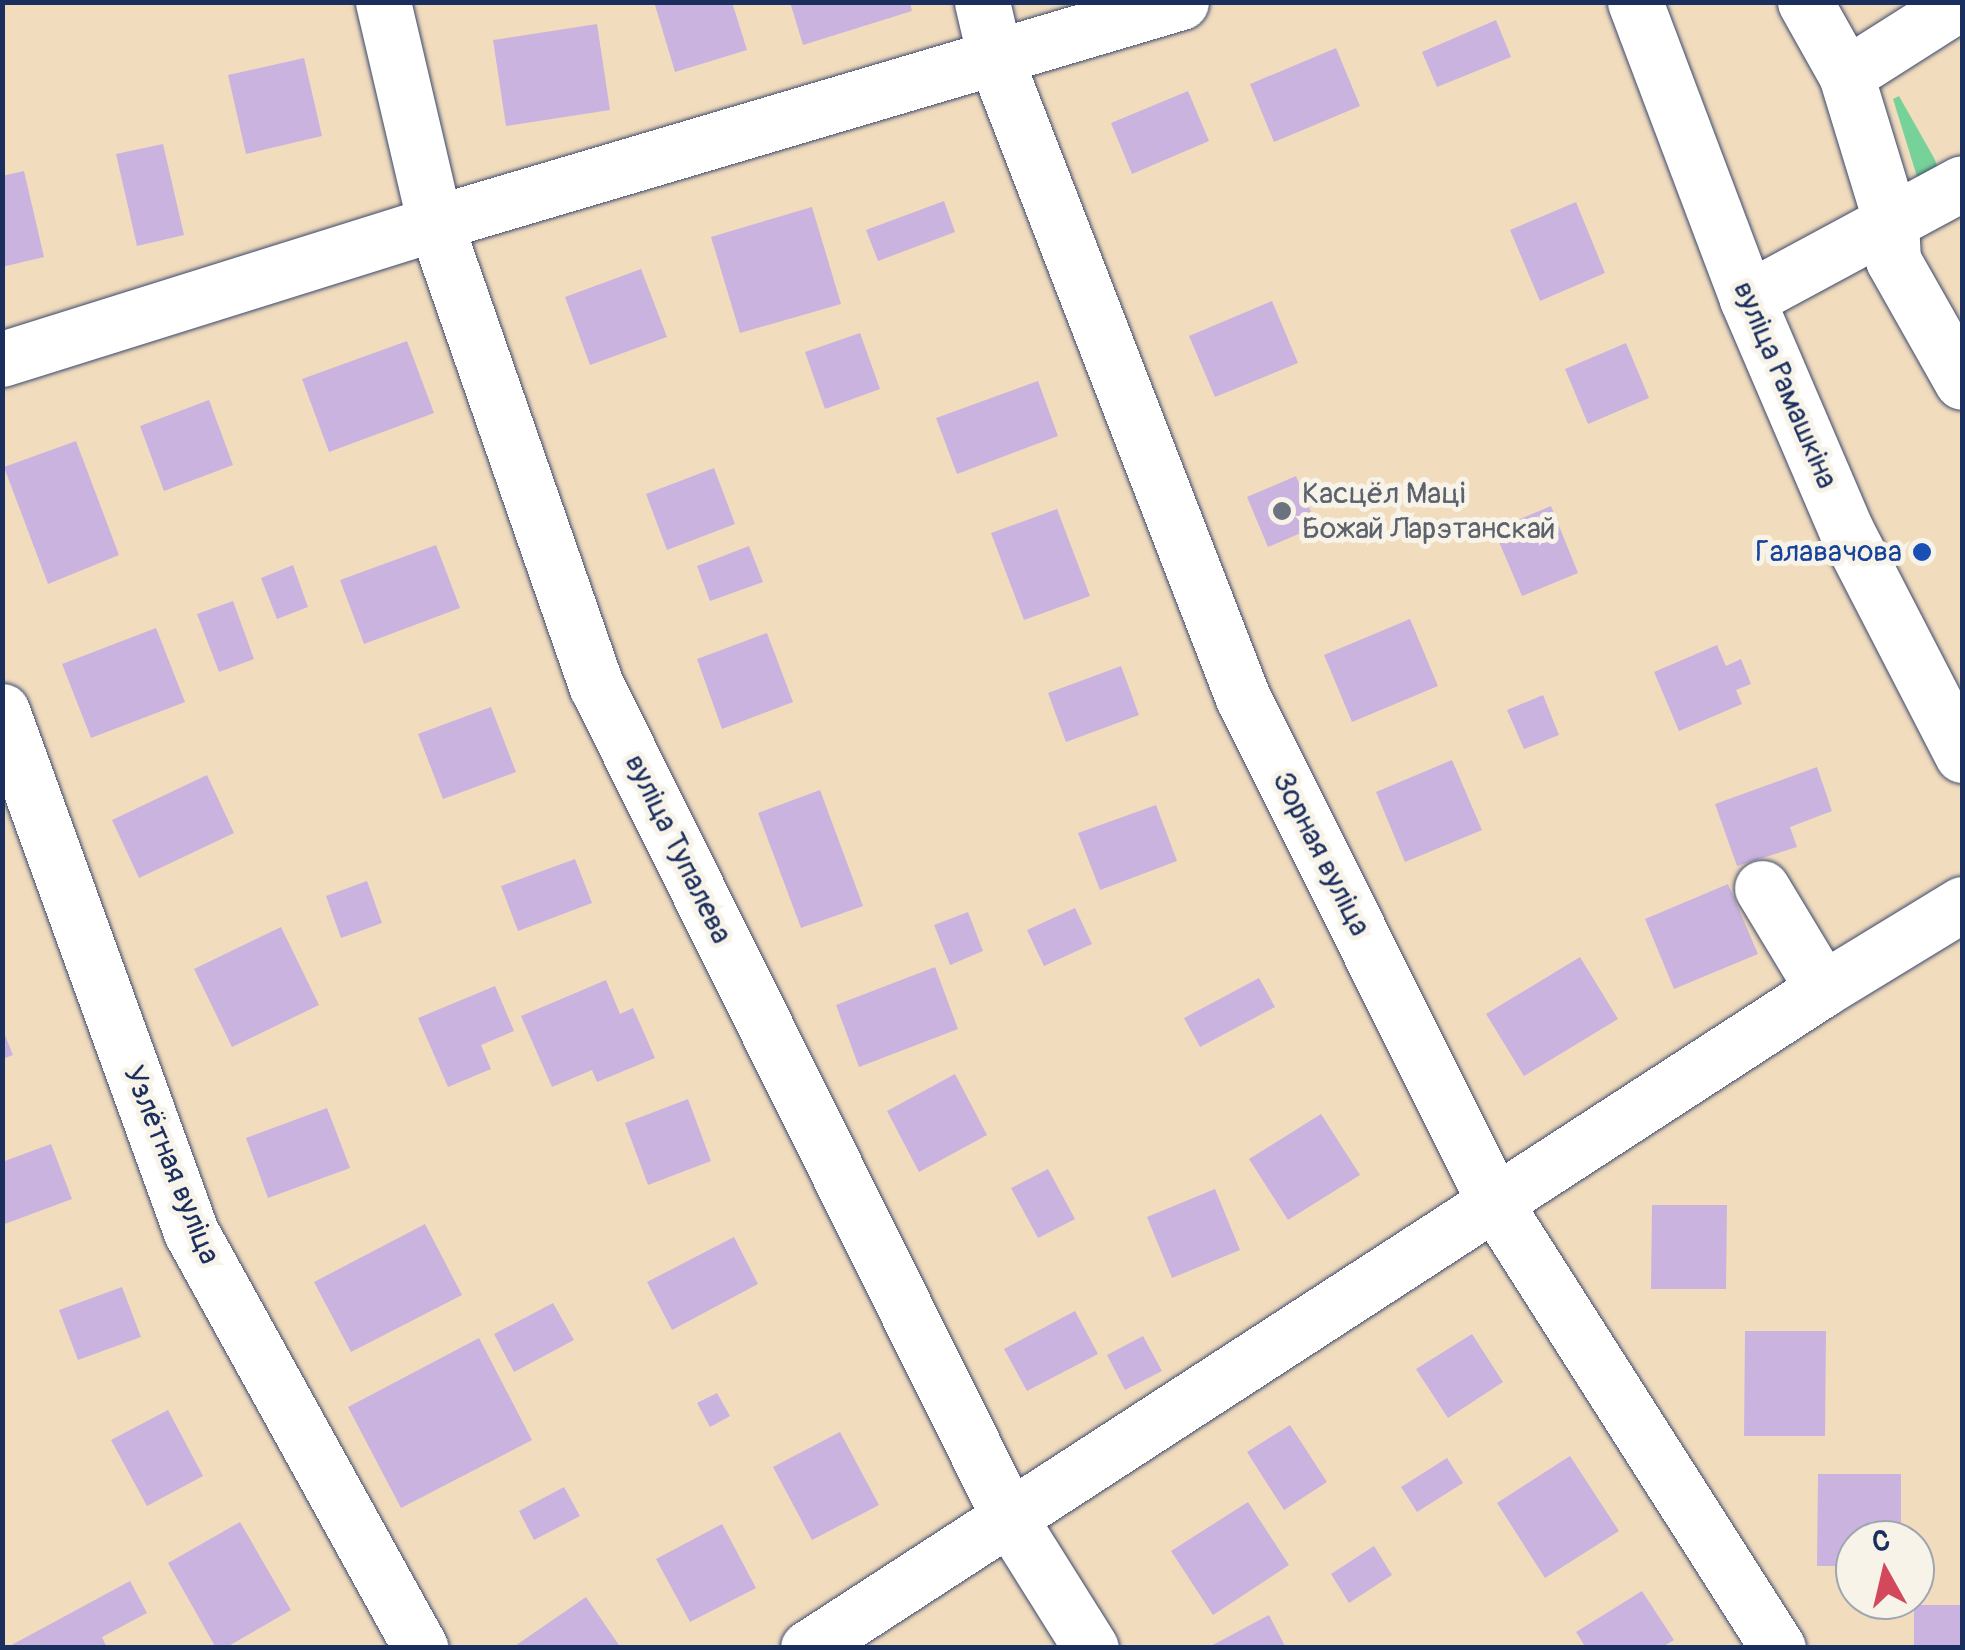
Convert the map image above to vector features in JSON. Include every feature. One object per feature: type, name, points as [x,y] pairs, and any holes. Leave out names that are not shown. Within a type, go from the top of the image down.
[{"type":"street","name":"вуліца Тупалева","points":[[382,2],[435,223],[597,687],[1010,1519],[1091,1648]]},
{"type":"street","name":"Зорная вуліца","points":[[982,2],[995,58],[1243,698],[1496,1204],[1778,1648]]},
{"type":"street","points":[[2,359],[435,223],[1180,2]]},
{"type":"street","name":"вуліца Рамашкіна","points":[[1635,2],[1747,299],[1848,532],[1962,755]]},
{"type":"street","points":[[1806,2],[1846,75],[1891,222],[1893,260],[1962,382]]},
{"type":"street","points":[[1846,75],[1961,2]]},
{"type":"street","points":[[1747,299],[1962,183]]},
{"type":"street","name":"Узлётная вуліца","points":[[2,710],[191,1232],[422,1648]]},
{"type":"street","points":[[1762,888],[1823,989]]},
{"type":"street","points":[[808,1648],[1823,989],[1962,904]]},
{"type":"green space","points":[[1899,96],[1941,175],[1919,183],[1893,99]]},
{"type":"building","points":[[732,2],[747,50],[675,72],[655,5]]},
{"type":"building","points":[[790,2],[910,2],[912,11],[803,45]]},
{"type":"building","points":[[1496,20],[1511,57],[1437,87],[1422,52]]},
{"type":"building","points":[[597,24],[610,110],[506,126],[493,40]]},
{"type":"building","points":[[1336,48],[1360,106],[1274,142],[1250,84]]},
{"type":"building","points":[[304,58],[322,136],[246,154],[228,75]]},
{"type":"building","points":[[1188,91],[1209,141],[1132,174],[1111,123]]},
{"type":"building","points":[[163,144],[184,235],[137,246],[116,154]]},
{"type":"building","points":[[24,171],[44,257],[2,267],[2,176]]},
{"type":"building","points":[[944,201],[955,232],[878,261],[866,230]]},
{"type":"building","points":[[1576,202],[1605,273],[1540,301],[1510,230]]},
{"type":"building","points":[[812,207],[841,304],[740,333],[711,237]]},
{"type":"building","points":[[641,269],[667,337],[590,365],[565,297]]},
{"type":"building","points":[[1272,301],[1298,363],[1215,397],[1189,336]]},
{"type":"building","points":[[860,333],[880,389],[825,409],[805,352]]},
{"type":"building","points":[[407,341],[434,413],[329,452],[302,379]]},
{"type":"building","points":[[1626,343],[1649,398],[1588,424],[1565,369]]},
{"type":"building","points":[[1038,381],[1058,436],[957,474],[936,418]]},
{"type":"building","points":[[209,400],[233,465],[164,491],[140,426]]},
{"type":"building","points":[[76,441],[119,555],[48,584],[4,467]]},
{"type":"building","points":[[714,468],[735,524],[667,550],[646,494]]},
{"type":"building","name":"Касцёл Маці Божай Ларэтанскай","points":[[1296,476],[1317,526],[1268,547],[1247,497]]},
{"type":"building","points":[[1551,506],[1578,573],[1522,596],[1494,530]]},
{"type":"building","points":[[1057,509],[1090,596],[1024,620],[991,533]]},
{"type":"building","points":[[436,545],[460,608],[364,644],[340,580]]},
{"type":"building","points":[[749,546],[763,582],[710,601],[697,566]]},
{"type":"building","points":[[293,565],[308,607],[277,619],[261,578]]},
{"type":"building","points":[[233,601],[254,659],[219,672],[197,614]]},
{"type":"building","points":[[1410,619],[1438,686],[1352,722],[1324,655]]},
{"type":"building","points":[[156,628],[185,702],[91,738],[62,664]]},
{"type":"building","points":[[767,633],[793,702],[722,729],[697,659]]},
{"type":"building","points":[[1717,645],[1726,666],[1741,659],[1751,684],[1736,690],[1742,704],[1679,731],[1654,672]]},
{"type":"building","points":[[1121,666],[1139,715],[1066,742],[1048,693]]},
{"type":"building","points":[[1543,695],[1559,735],[1524,749],[1507,710]]},
{"type":"building","points":[[491,707],[516,772],[443,799],[418,734]]},
{"type":"building","points":[[1452,760],[1482,830],[1405,862],[1376,792]]},
{"type":"building","points":[[1817,767],[1832,811],[1790,827],[1797,847],[1737,866],[1715,804]]},
{"type":"building","points":[[207,775],[234,833],[139,878],[112,820]]},
{"type":"building","points":[[820,790],[863,906],[801,928],[758,813]]},
{"type":"building","points":[[1156,805],[1177,861],[1100,890],[1078,833]]},
{"type":"building","points":[[575,859],[592,903],[518,931],[501,886]]},
{"type":"building","points":[[367,881],[382,923],[341,938],[326,896]]},
{"type":"building","points":[[1728,884],[1758,954],[1674,989],[1645,919]]},
{"type":"building","points":[[1075,908],[1092,944],[1044,966],[1027,930]]},
{"type":"building","points":[[968,912],[983,951],[950,965],[934,925]]},
{"type":"building","points":[[281,927],[319,1005],[232,1047],[194,969]]},
{"type":"building","points":[[1580,957],[1618,1019],[1524,1076],[1486,1014]]},
{"type":"building","points":[[935,967],[958,1029],[859,1067],[836,1005]]},
{"type":"building","points":[[1259,978],[1275,1007],[1200,1047],[1184,1018]]},
{"type":"building","points":[[606,980],[620,1014],[633,1008],[655,1058],[597,1082],[592,1070],[552,1087],[521,1016]]},
{"type":"building","points":[[495,986],[514,1031],[481,1045],[491,1069],[448,1087],[418,1018]]},
{"type":"building","points":[[2,1028],[13,1055],[2,1059]]},
{"type":"building","points":[[955,1074],[987,1135],[919,1172],[887,1111]]},
{"type":"building","points":[[688,1099],[711,1161],[648,1185],[625,1123]]},
{"type":"building","points":[[327,1108],[350,1168],[268,1198],[246,1138]]},
{"type":"building","points":[[1321,1114],[1360,1175],[1288,1220],[1249,1159]]},
{"type":"building","points":[[51,1144],[72,1199],[2,1225],[2,1162]]},
{"type":"building","points":[[1048,1169],[1075,1219],[1038,1238],[1011,1188]]},
{"type":"building","points":[[1215,1189],[1240,1250],[1172,1278],[1147,1217]]},
{"type":"building","points":[[1652,1205],[1727,1205],[1726,1289],[1651,1289]]},
{"type":"building","points":[[425,1224],[462,1295],[351,1352],[314,1282]]},
{"type":"building","points":[[734,1237],[758,1284],[672,1330],[647,1282]]},
{"type":"building","points":[[122,1287],[141,1337],[78,1360],[59,1310]]},
{"type":"building","points":[[553,1303],[574,1340],[514,1372],[494,1334]]},
{"type":"building","points":[[1075,1311],[1098,1354],[1027,1391],[1004,1349]]},
{"type":"building","points":[[1745,1331],[1826,1331],[1825,1436],[1744,1436]]},
{"type":"building","points":[[1472,1334],[1503,1382],[1448,1418],[1416,1369]]},
{"type":"building","points":[[1143,1336],[1162,1371],[1125,1390],[1107,1355]]},
{"type":"building","points":[[479,1338],[532,1440],[401,1508],[348,1407]]},
{"type":"building","points":[[717,1393],[730,1416],[710,1427],[697,1403]]},
{"type":"building","points":[[168,1410],[203,1476],[147,1506],[111,1440]]},
{"type":"building","points":[[1290,1425],[1327,1482],[1284,1510],[1247,1452]]},
{"type":"building","points":[[840,1432],[879,1505],[812,1540],[773,1467]]},
{"type":"building","points":[[1570,1456],[1619,1531],[1545,1578],[1497,1503]]},
{"type":"building","points":[[1447,1458],[1463,1483],[1417,1512],[1401,1487]]},
{"type":"building","points":[[1818,1474],[1901,1474],[1901,1520],[1835,1520],[1835,1566],[1817,1566]]},
{"type":"building","points":[[564,1487],[580,1516],[534,1540],[519,1511]]},
{"type":"building","points":[[1248,1502],[1289,1565],[1213,1615],[1171,1551]]},
{"type":"building","points":[[240,1522],[291,1610],[225,1648],[216,1648],[168,1563]]},
{"type":"building","points":[[722,1524],[756,1588],[690,1622],[656,1559]]},
{"type":"building","points":[[1374,1546],[1392,1575],[1349,1603],[1331,1574]]},
{"type":"building","points":[[130,1581],[147,1613],[102,1637],[107,1648],[6,1648]]},
{"type":"building","points":[[1642,1591],[1674,1640],[1661,1648],[1586,1648],[1576,1632]]},
{"type":"building","points":[[586,1597],[621,1648],[512,1648]]},
{"type":"building","points":[[1935,1605],[1962,1605],[1962,1648],[1914,1648],[1914,1620],[1935,1620]]},
{"type":"building","points":[[1269,1615],[1286,1648],[1207,1648]]},
{"type":"place","name":"Касцёл Маці Божай Ларэтанскай","points":[[1282,511]]},
{"type":"place","name":"Галавачова","points":[[1922,552]]}]
